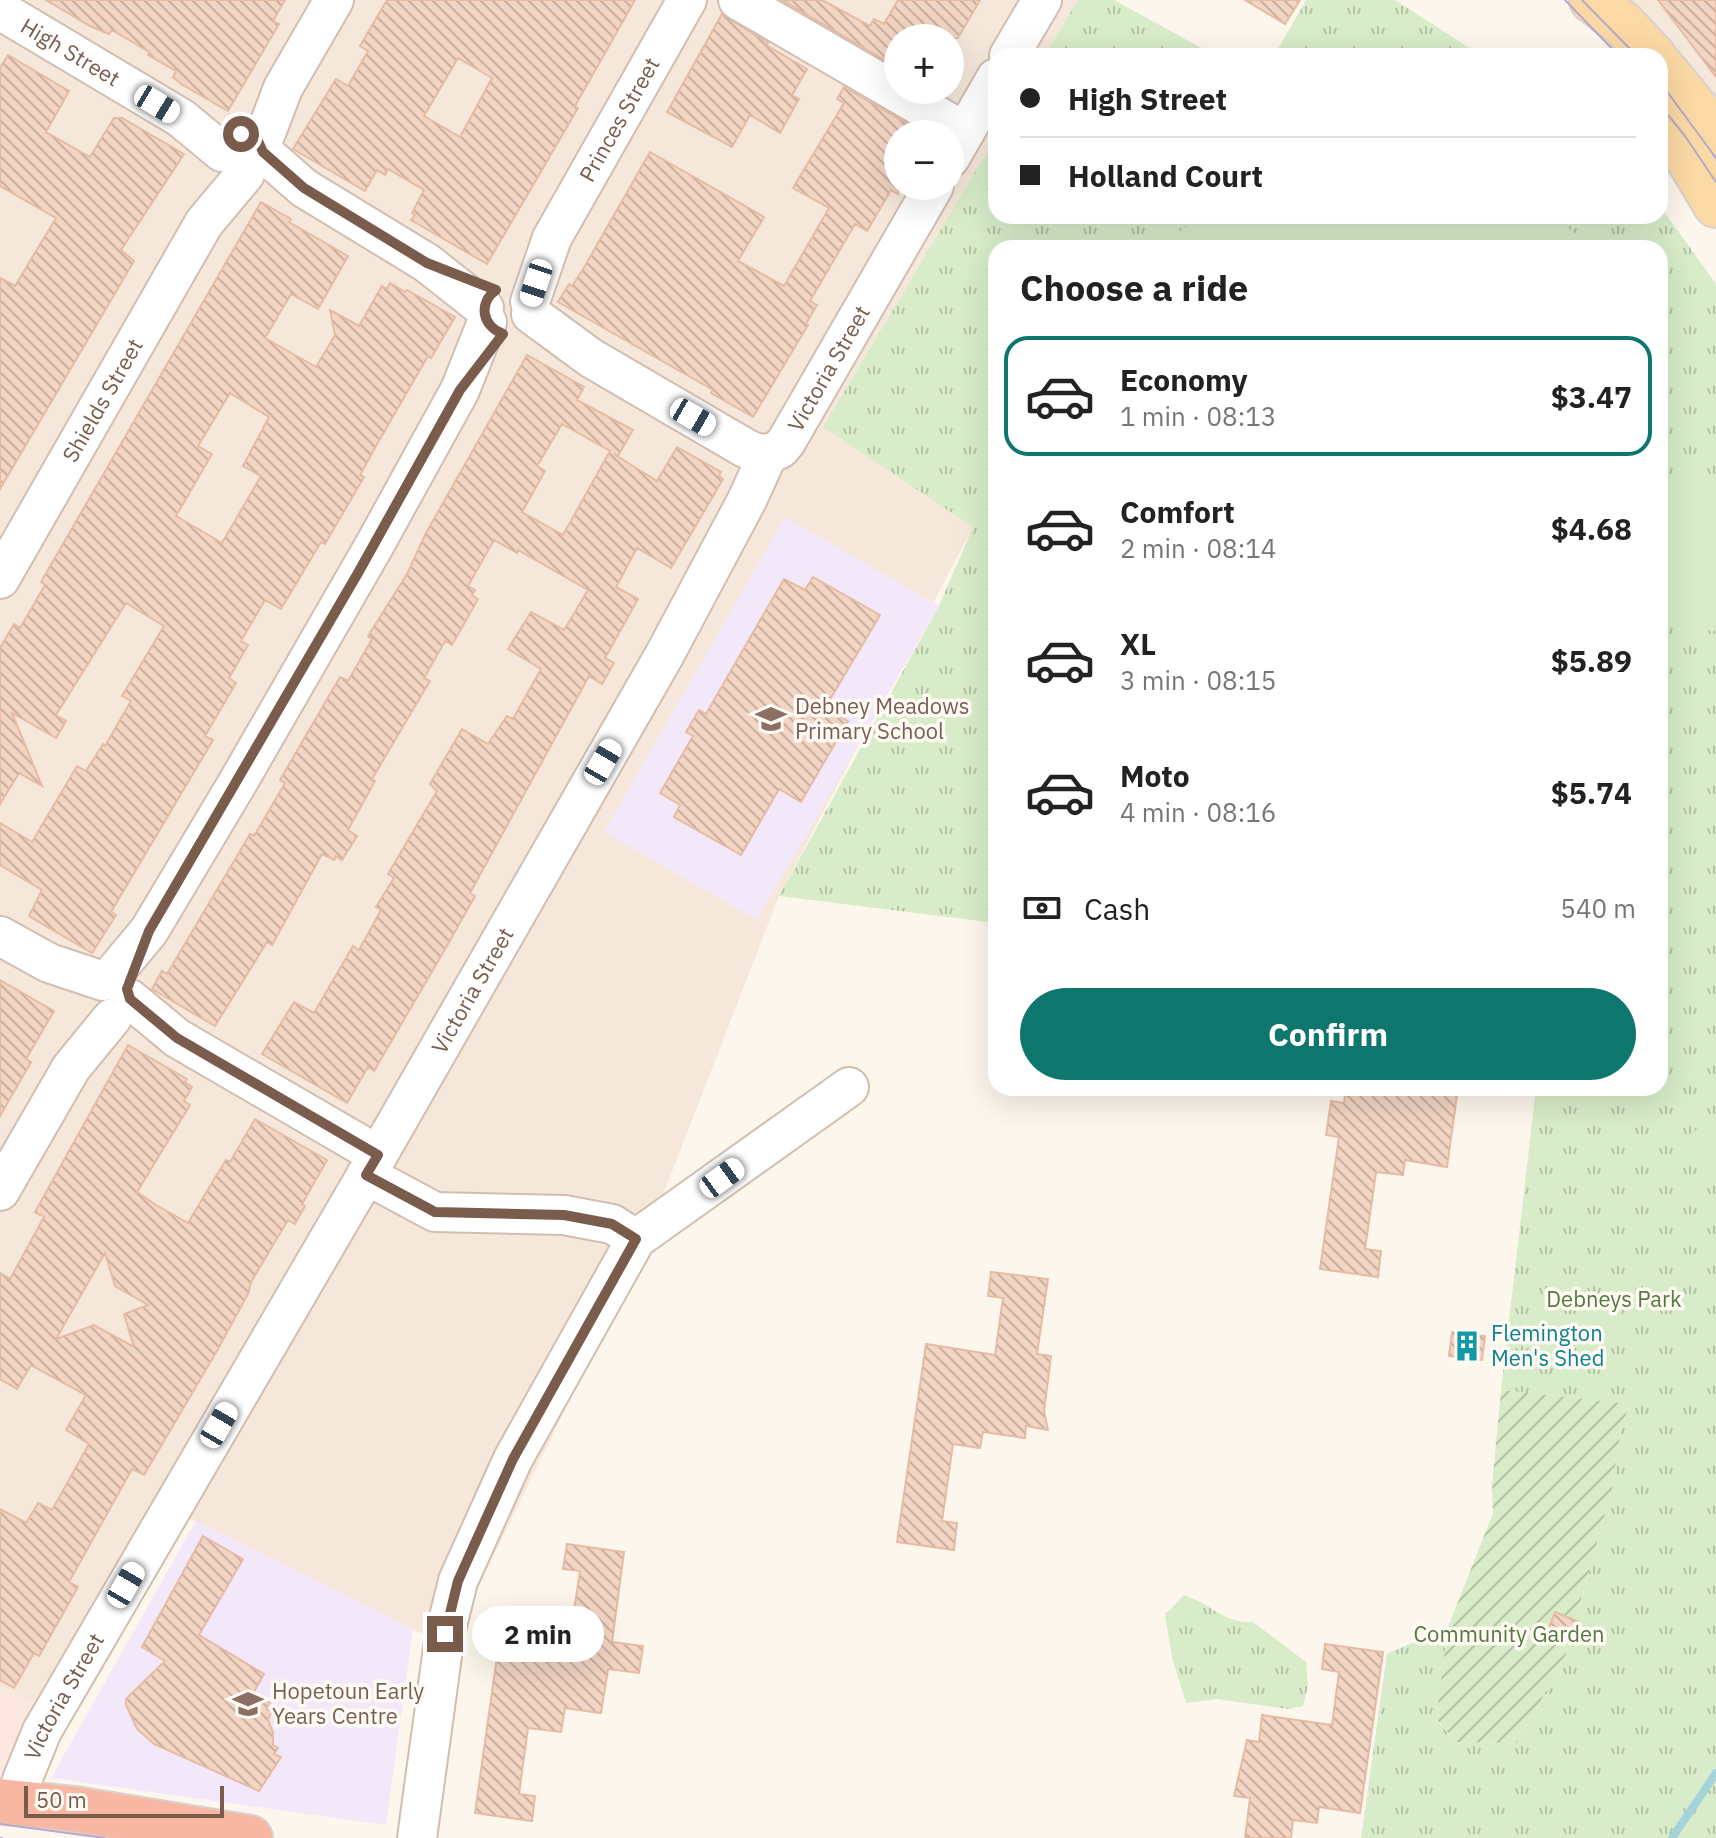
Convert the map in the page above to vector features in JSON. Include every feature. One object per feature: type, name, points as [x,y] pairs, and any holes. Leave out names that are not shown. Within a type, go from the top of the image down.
[{"type":"highway","points":[[9,1802],[106,1813],[250,1838]]},
{"type":"main road","points":[[1565,0],[1610,48]]},
{"type":"main road","points":[[1592,0],[1623,24],[1646,48]]},
{"type":"main road","points":[[1668,75],[1716,133]]},
{"type":"main road","points":[[1668,125],[1716,205]]},
{"type":"street","name":"Shields Street","points":[[0,579],[334,0]]},
{"type":"street","name":"Princes Street","points":[[0,1191],[687,0]]},
{"type":"street","points":[[738,0],[920,120]]},
{"type":"street","points":[[1014,48],[1042,0]]},
{"type":"street","name":"High Street","points":[[0,10],[508,311],[756,453],[762,467]]},
{"type":"street","points":[[964,134],[988,92]]},
{"type":"street","name":"Victoria Street","points":[[9,1802],[22,1780],[42,1731],[118,1598],[372,1165],[665,654],[762,467],[786,442],[926,200]]},
{"type":"street","points":[[0,936],[177,1038],[372,1165],[435,1212],[564,1215],[612,1224],[636,1239]]},
{"type":"street","points":[[417,1838],[445,1634],[458,1581],[513,1459],[636,1239],[849,1087]]},
{"type":"shaded area","points":[[0,0],[1078,0],[1049,48],[988,48],[988,150],[964,191],[964,120],[884,120],[884,200],[958,200],[823,427],[973,527],[779,896],[637,1262],[449,1647],[175,1511],[54,1715],[0,1685]]},
{"type":"shaded area","points":[[1628,0],[1716,0],[1716,104]]},
{"type":"shaded area","name":"Debney Meadows Primary School","points":[[785,517],[939,606],[757,920],[604,832]]},
{"type":"shaded area","name":"Hopetoun Early Years Centre","points":[[196,1521],[413,1629],[386,1825],[51,1778]]},
{"type":"shaded area","points":[[0,1685],[54,1715],[22,1774],[0,1772]]},
{"type":"green space","points":[[1078,0],[1114,0],[1201,48],[1049,48]]},
{"type":"green space","points":[[1306,0],[1395,0],[1470,48],[1279,48]]},
{"type":"green space","name":"Debneys Park","points":[[988,150],[988,224],[1668,224],[1668,217],[1716,284],[1716,1838],[1361,1838],[1387,1654],[1448,1627],[1436,1720],[1456,1742],[1517,1743],[1565,1657],[1612,1489],[1621,1428],[1630,1405],[1501,1390],[1535,1096],[1668,1096],[1668,240],[988,240],[988,922],[779,896],[939,606],[973,527],[823,427],[958,200],[964,200],[964,191]]},
{"type":"green space","points":[[1190,224],[1564,224],[1583,240],[1168,240]]},
{"type":"green space","points":[[1668,480],[1716,485],[1716,631],[1668,627]]},
{"type":"green space","points":[[1716,1116],[1716,1185],[1684,1138]]},
{"type":"green space","name":"Community Garden","points":[[1501,1390],[1630,1404],[1621,1428],[1612,1489],[1565,1657],[1517,1743],[1456,1742],[1436,1719],[1448,1627],[1493,1513],[1492,1486]]},
{"type":"green space","points":[[1184,1595],[1226,1617],[1253,1622],[1306,1662],[1308,1686],[1303,1706],[1288,1709],[1217,1699],[1186,1703],[1172,1657],[1165,1615]]},
{"type":"building","points":[[46,0],[285,0],[273,21],[279,24],[228,111],[181,84],[173,77],[176,71],[148,55],[149,52],[112,30],[109,34],[90,26]]},
{"type":"building","points":[[387,0],[635,0],[575,106],[578,108],[487,264],[411,220],[424,190],[388,169],[385,175],[377,170],[365,191],[293,149],[336,79],[348,86],[368,51],[360,46]],"holes":[[[458,58],[492,78],[460,137],[424,116]]]},
{"type":"building","points":[[782,0],[822,0],[870,26],[874,19],[884,24],[884,60]]},
{"type":"building","points":[[898,0],[980,0],[964,28],[964,24],[884,24]]},
{"type":"building","points":[[1245,0],[1300,0],[1285,24]]},
{"type":"building","points":[[1658,0],[1716,0],[1716,77]]},
{"type":"building","points":[[722,14],[807,69],[792,95],[799,99],[780,133],[750,115],[732,147],[667,112]]},
{"type":"building","points":[[8,55],[69,91],[46,132],[90,157],[114,118],[122,118],[184,154],[121,250],[134,261],[0,489],[0,278],[15,286],[56,218],[0,186],[0,68]]},
{"type":"building","points":[[844,87],[901,120],[884,120],[885,200],[867,231],[855,224],[810,301],[817,305],[808,325],[753,417],[711,393],[713,390],[558,302],[582,271],[650,152],[764,217],[738,261],[784,286],[829,208],[793,188],[844,103],[837,99]]},
{"type":"building","points":[[261,202],[348,256],[318,309],[291,294],[265,338],[316,367],[335,335],[330,310],[359,326],[382,286],[387,289],[390,283],[455,317],[431,358],[428,356],[376,446],[360,475],[364,477],[325,544],[321,542],[281,609],[265,600],[241,641],[248,645],[229,678],[236,683],[205,736],[213,740],[111,912],[116,915],[92,953],[29,916],[42,890],[0,865],[0,823],[32,842],[77,766],[86,771],[103,744],[105,746],[131,701],[122,696],[164,626],[126,603],[56,715],[66,721],[56,738],[12,713],[42,786],[19,773],[0,804],[0,648],[14,624],[20,628],[45,585],[41,582]],"holes":[[[230,393],[269,417],[243,466],[261,476],[222,543],[176,516],[212,454],[198,446]]]},
{"type":"building","points":[[527,355],[584,387],[577,400],[633,430],[618,456],[614,454],[657,481],[677,447],[721,472],[719,476],[723,479],[671,568],[637,548],[616,587],[638,599],[605,658],[614,663],[602,684],[589,676],[470,893],[475,896],[444,951],[374,1071],[368,1067],[347,1103],[262,1054],[294,1002],[314,1013],[353,946],[359,950],[381,910],[376,907],[394,878],[388,874],[437,791],[430,784],[462,729],[488,744],[507,716],[513,719],[541,669],[508,649],[531,612],[564,630],[588,590],[518,550],[517,553],[494,540],[468,586],[475,590],[472,595],[478,599],[452,645],[445,641],[424,678],[430,681],[372,779],[375,781],[348,830],[357,836],[342,860],[322,854],[272,945],[267,942],[215,1026],[152,989],[162,971],[167,974],[250,834],[254,836],[285,783],[280,780],[340,677],[348,681],[372,639],[368,636],[407,574],[426,533]],"holes":[[[562,424],[610,451],[563,535],[522,512],[545,471],[537,466]]]},
{"type":"building","points":[[813,577],[880,615],[825,708],[848,721],[801,802],[779,789],[741,855],[674,817],[680,805],[660,793],[693,736],[686,732],[699,710],[706,714],[784,579],[805,590]]},
{"type":"building","points":[[0,980],[54,1011],[26,1059],[31,1062],[0,1116]]},
{"type":"building","points":[[128,1045],[187,1079],[185,1082],[192,1087],[184,1101],[190,1105],[137,1192],[156,1205],[188,1223],[255,1119],[327,1160],[302,1204],[305,1206],[295,1224],[288,1220],[251,1282],[248,1294],[218,1349],[144,1475],[132,1469],[69,1582],[78,1587],[39,1656],[34,1653],[14,1688],[0,1680],[0,1509],[26,1523],[38,1503],[52,1510],[89,1444],[66,1430],[86,1395],[31,1365],[17,1389],[0,1379],[0,1273],[10,1279],[44,1217],[35,1212]],"holes":[[[105,1253],[115,1286],[148,1305],[124,1314],[134,1347],[94,1325],[56,1339]]]},
{"type":"building","points":[[1345,1096],[1457,1096],[1447,1167],[1405,1160],[1403,1175],[1376,1172],[1365,1249],[1381,1251],[1378,1277],[1320,1269],[1339,1137],[1326,1135],[1331,1101],[1344,1103]]},
{"type":"building","points":[[991,1272],[1048,1279],[1037,1354],[1051,1356],[1044,1411],[1048,1430],[1026,1426],[1025,1438],[983,1432],[980,1448],[953,1444],[942,1521],[957,1523],[954,1550],[897,1542],[926,1344],[995,1355],[1003,1298],[988,1296]]},
{"type":"building","name":"Flemington Men's Shed","points":[[1452,1332],[1485,1336],[1482,1360],[1449,1356]]},
{"type":"building","points":[[203,1536],[243,1559],[199,1635],[264,1674],[253,1693],[270,1703],[266,1709],[272,1712],[268,1719],[273,1745],[278,1748],[274,1754],[281,1757],[259,1791],[154,1744],[137,1729],[126,1705],[126,1699],[165,1661],[142,1647]]},
{"type":"building","points":[[567,1544],[624,1552],[612,1642],[643,1646],[639,1673],[608,1669],[601,1713],[565,1708],[561,1732],[528,1728],[519,1794],[535,1796],[532,1821],[475,1813],[501,1628],[570,1637],[580,1571],[563,1569]]},
{"type":"building","points":[[1555,1612],[1579,1622],[1571,1642],[1547,1633]]},
{"type":"building","points":[[1325,1644],[1383,1652],[1360,1813],[1319,1807],[1317,1823],[1293,1820],[1291,1838],[1245,1838],[1250,1798],[1234,1796],[1247,1740],[1259,1742],[1262,1715],[1332,1725],[1339,1672],[1322,1669]]},
{"type":"waterway","points":[[1672,1838],[1716,1773]]},
{"type":"tram line","points":[[1565,0],[1611,48]]},
{"type":"tram line","points":[[1582,0],[1629,48]]},
{"type":"tram line","points":[[1668,93],[1716,158]]},
{"type":"tram line","points":[[1668,115],[1716,182]]},
{"type":"tram line","points":[[0,1824],[105,1838]]},
{"type":"place","name":"Debney Meadows Primary School","points":[[771,719]]},
{"type":"place","name":"Flemington Men's Shed","points":[[1467,1346]]},
{"type":"place","name":"Hopetoun Early Years Centre","points":[[248,1704]]},
{"type":"route","points":[[241,134],[258,141],[263,152],[304,188],[374,231],[427,263],[496,290],[486,301],[484,315],[491,327],[503,334],[460,390],[238,782],[149,931],[127,989],[130,999],[177,1038],[378,1155],[366,1175],[435,1212],[564,1215],[612,1224],[636,1239],[513,1459],[458,1581],[445,1634]]}]
